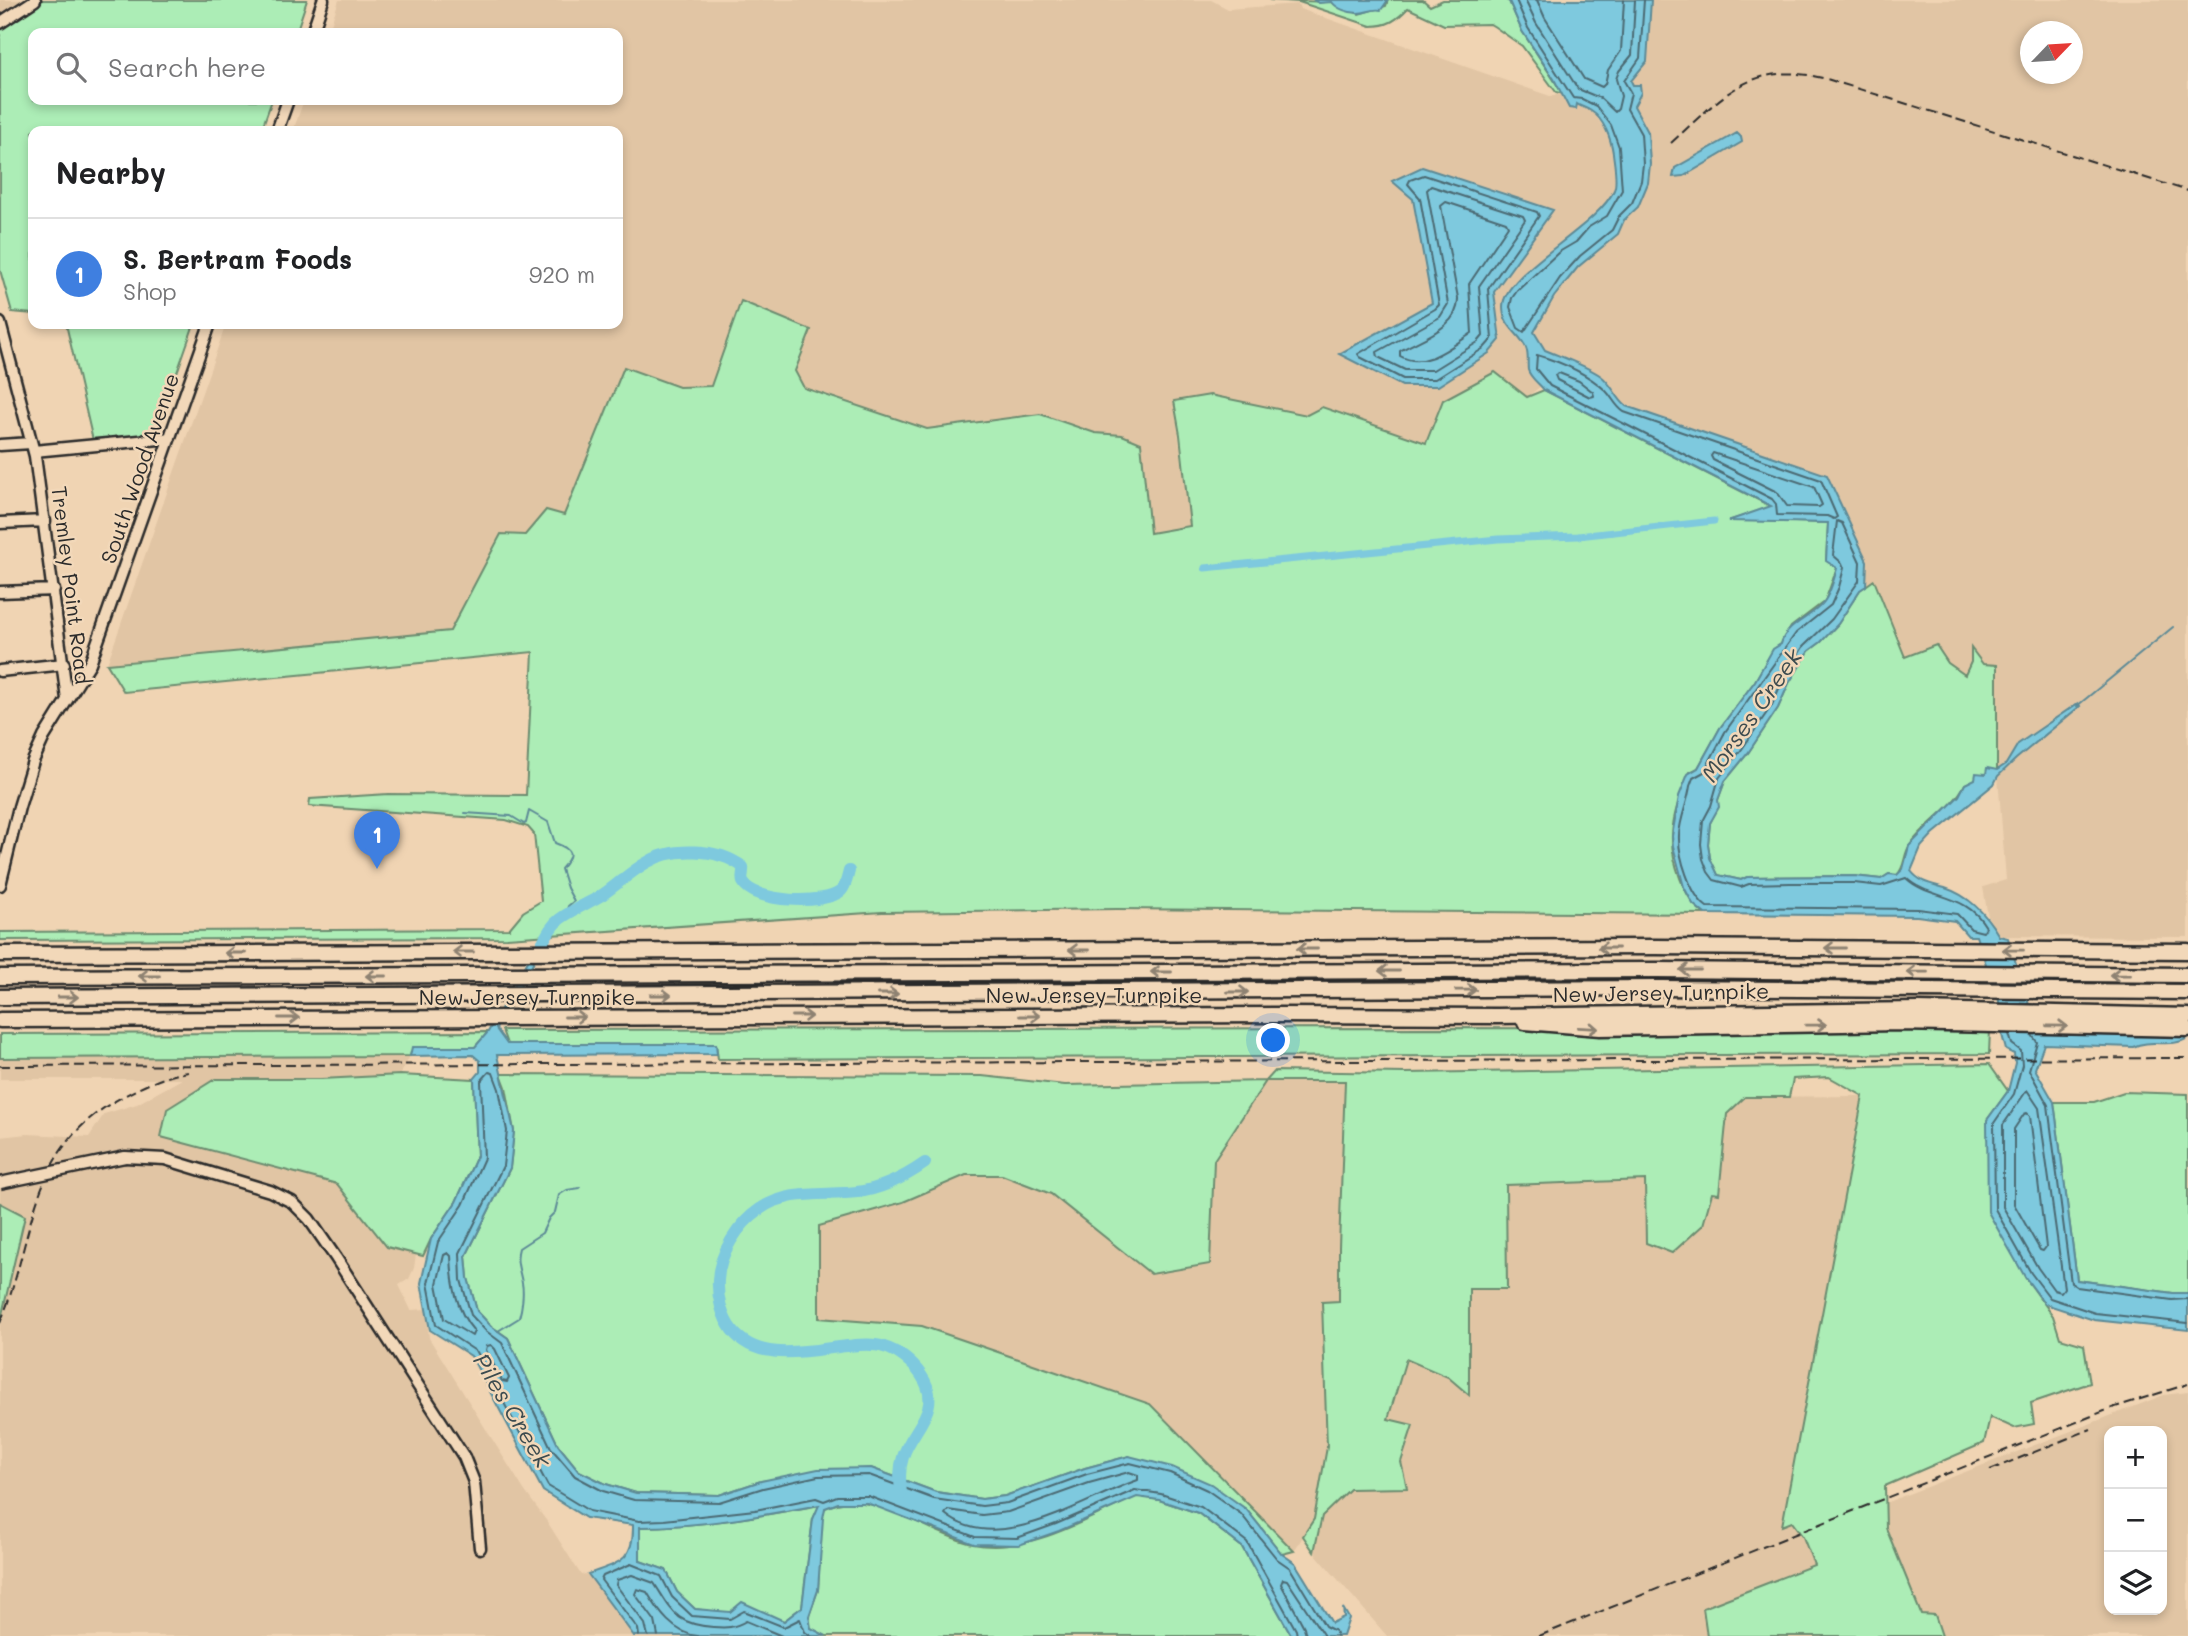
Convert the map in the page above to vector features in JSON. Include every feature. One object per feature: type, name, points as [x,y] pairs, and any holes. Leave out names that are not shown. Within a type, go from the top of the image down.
[{"type":"highway","name":"New Jersey Turnpike","points":[[0,954],[1628,947],[2188,951]]},
{"type":"highway","name":"New Jersey Turnpike","points":[[0,977],[1629,970],[2188,975]]},
{"type":"highway","name":"New Jersey Turnpike","points":[[0,997],[1659,988],[2188,992]]},
{"type":"highway","name":"New Jersey Turnpike","points":[[0,1020],[1497,1016],[1918,1010],[2188,1016]]},
{"type":"highway","points":[[1497,1016],[1536,1024],[1600,1028],[1899,1023],[2188,1029]]},
{"type":"street","points":[[0,23],[35,0]]},
{"type":"street","points":[[314,28],[323,0]]},
{"type":"street","points":[[279,126],[286,105]]},
{"type":"street","name":"Tremley Point Road","points":[[0,323],[33,447],[67,699],[33,761],[0,885]]},
{"type":"street","name":"South Wood Avenue","points":[[67,699],[90,663],[208,329]]},
{"type":"street","points":[[0,445],[33,447],[170,438]]},
{"type":"street","points":[[0,523],[45,521]]},
{"type":"street","points":[[0,592],[54,590]]},
{"type":"street","points":[[0,671],[64,664]]},
{"type":"street","points":[[0,1183],[125,1157],[165,1159],[270,1191],[292,1202],[309,1219],[464,1457],[474,1482],[480,1548]]},
{"type":"shaded area","points":[[0,0],[35,0],[0,24]]},
{"type":"shaded area","points":[[339,0],[1211,0],[1228,9],[1298,4],[1300,9],[1550,96],[1563,94],[1569,108],[1576,109],[1577,104],[1592,111],[1605,129],[1612,148],[1616,187],[1602,211],[1585,221],[1572,236],[1555,246],[1511,286],[1520,340],[1526,348],[1528,371],[1541,386],[1527,397],[1443,400],[1426,444],[1322,407],[1307,415],[1210,395],[1174,401],[1190,526],[1149,533],[1122,435],[1096,433],[1040,414],[927,429],[804,388],[795,371],[711,386],[679,387],[624,367],[564,515],[525,535],[500,534],[450,631],[107,664],[224,329],[623,329],[623,126],[295,126],[302,105],[623,105],[623,28],[330,28]],"holes":[[[1413,199],[1552,210],[1494,292],[1433,303]]]},
{"type":"shaded area","points":[[1651,0],[2188,0],[2188,937],[1999,936],[1988,917],[1983,887],[2006,880],[1998,776],[1997,665],[1983,664],[1972,649],[1971,662],[1965,676],[1948,663],[1936,645],[1905,657],[1874,581],[1866,586],[1867,561],[1826,475],[1626,406],[1588,368],[1545,350],[1533,332],[1565,283],[1578,267],[1618,234],[1624,220],[1637,207],[1641,197],[1649,141],[1645,124],[1634,106],[1640,95],[1631,81],[1647,61]]},
{"type":"shaded area","points":[[410,1056],[400,1075],[321,1079],[215,1079],[167,1109],[161,1137],[337,1184],[387,1247],[416,1254],[409,1279],[399,1285],[411,1310],[426,1309],[429,1338],[524,1490],[581,1575],[588,1574],[634,1636],[0,1636],[0,1323],[25,1217],[0,1203],[0,1137],[27,1134],[89,1137],[104,1114],[137,1104],[182,1079],[0,1079],[0,1058]]},
{"type":"shaded area","points":[[1266,1081],[1346,1081],[1339,1301],[1322,1302],[1327,1447],[1314,1519],[1294,1551],[1150,1404],[819,1318],[819,1226],[903,1202],[966,1175],[1002,1175],[1051,1194],[1151,1274],[1209,1264],[1214,1160]]},
{"type":"shaded area","points":[[1863,1096],[1782,1525],[1792,1522],[1803,1537],[1814,1566],[1703,1608],[1707,1636],[1387,1636],[1314,1552],[1322,1516],[1350,1489],[1401,1462],[1413,1425],[1388,1420],[1406,1359],[1448,1377],[1469,1395],[1469,1289],[1507,1288],[1506,1185],[1645,1180],[1646,1243],[1703,1225],[1712,1193],[1719,1193],[1727,1115],[1745,1097]]},
{"type":"shaded area","points":[[2188,1392],[2188,1636],[1942,1636],[1935,1615],[1921,1614],[1886,1527],[1885,1503],[2164,1395]]},
{"type":"green space","points":[[35,0],[307,0],[298,28],[28,28],[28,105],[270,105],[263,126],[28,126],[28,314],[12,312],[0,270],[0,24]]},
{"type":"green space","points":[[1270,0],[1332,2],[1359,14],[1386,6],[1388,0],[1423,0],[1430,6],[1443,0],[1506,0],[1509,1],[1522,31],[1563,94],[1556,92],[1522,46],[1490,24],[1444,25],[1408,8],[1392,22],[1371,26],[1299,2]]},
{"type":"green space","points":[[741,301],[811,330],[795,371],[804,388],[927,429],[1040,414],[1095,433],[1122,435],[1141,443],[1150,533],[1190,526],[1174,401],[1210,395],[1307,415],[1322,407],[1426,443],[1443,400],[1495,372],[1527,397],[1544,390],[1772,507],[1731,520],[1828,523],[1826,560],[1837,568],[1825,601],[1791,627],[1781,644],[1774,649],[1755,681],[1720,728],[1698,768],[1690,772],[1678,803],[1672,835],[1676,867],[1691,900],[1705,914],[1117,909],[882,912],[507,938],[0,940],[0,932],[509,929],[523,912],[541,901],[534,834],[528,827],[506,820],[309,806],[310,799],[388,794],[526,795],[533,652],[124,692],[107,664],[450,631],[501,534],[525,535],[546,510],[564,515],[624,367],[679,387],[711,386]]},
{"type":"green space","points":[[67,329],[192,329],[154,438],[94,445]]},
{"type":"green space","points":[[1874,580],[1905,657],[1936,645],[1948,663],[1965,675],[1971,662],[1971,648],[1983,664],[1997,665],[1997,770],[1965,784],[1954,801],[1910,845],[1897,875],[1889,874],[1881,879],[1854,876],[1747,877],[1741,880],[1718,875],[1710,858],[1708,844],[1710,823],[1718,807],[1725,781],[1748,753],[1778,708],[1789,683],[1809,651],[1838,624],[1860,590]]},
{"type":"green space","points":[[502,1030],[1990,1030],[1989,1054],[718,1059],[716,1044],[507,1044]]},
{"type":"green space","points":[[488,1032],[475,1047],[413,1047],[410,1056],[0,1058],[0,1034]]},
{"type":"green space","points":[[1989,1064],[2008,1091],[1987,1120],[2025,1277],[2053,1316],[2060,1338],[2084,1345],[2090,1383],[2031,1403],[2034,1424],[2014,1428],[1990,1417],[1984,1443],[1885,1486],[1886,1528],[1921,1614],[1935,1615],[1942,1636],[1707,1636],[1703,1608],[1814,1565],[1803,1537],[1792,1522],[1782,1526],[1863,1096],[1829,1077],[1793,1079],[1789,1097],[1745,1097],[1727,1114],[1719,1194],[1712,1193],[1703,1225],[1672,1253],[1646,1243],[1645,1180],[1506,1185],[1507,1289],[1469,1289],[1469,1395],[1448,1377],[1406,1359],[1388,1419],[1413,1425],[1401,1462],[1407,1488],[1350,1489],[1322,1516],[1314,1552],[1303,1536],[1314,1519],[1327,1447],[1322,1302],[1339,1301],[1345,1081],[1266,1081],[1275,1071],[1406,1073]]},
{"type":"green space","points":[[501,1074],[982,1076],[1065,1085],[1266,1081],[1214,1160],[1210,1264],[1151,1274],[1051,1194],[1002,1175],[966,1175],[903,1202],[819,1226],[819,1318],[922,1326],[1150,1404],[1294,1551],[1282,1554],[1246,1509],[1129,1456],[1005,1496],[982,1499],[936,1492],[871,1468],[761,1481],[719,1495],[636,1493],[606,1484],[579,1471],[558,1445],[508,1338],[491,1326],[477,1311],[468,1278],[466,1256],[510,1168],[514,1131]]},
{"type":"green space","points":[[400,1075],[474,1079],[477,1156],[456,1202],[423,1256],[387,1247],[337,1184],[161,1137],[167,1109],[215,1079],[321,1079]]},
{"type":"green space","points":[[2124,1092],[2188,1094],[2188,1293],[2077,1280],[2054,1102],[2094,1102]]},
{"type":"green space","points":[[0,1203],[25,1216],[0,1323]]},
{"type":"green space","points":[[1137,1496],[1198,1513],[1242,1547],[1292,1636],[826,1636],[810,1628],[809,1616],[818,1590],[822,1518],[825,1508],[844,1503],[881,1507],[955,1539],[994,1546],[1015,1544],[1058,1532]]},
{"type":"green space","points":[[820,1505],[813,1519],[802,1607],[784,1621],[695,1609],[677,1592],[666,1570],[640,1561],[640,1527],[708,1523]]},
{"type":"water","points":[[1313,0],[1388,0],[1381,10],[1358,13],[1344,10],[1332,2],[1319,3]]},
{"type":"water","name":"Morses Creek","points":[[1506,0],[1651,0],[1647,61],[1631,81],[1633,85],[1640,85],[1641,93],[1634,106],[1648,132],[1648,183],[1638,207],[1624,220],[1618,234],[1578,267],[1554,297],[1534,332],[1545,350],[1601,376],[1626,406],[1827,475],[1867,561],[1866,586],[1860,590],[1838,624],[1809,651],[1789,683],[1778,708],[1748,753],[1725,781],[1718,800],[1719,807],[1710,823],[1708,844],[1710,858],[1718,875],[1741,880],[1747,877],[1854,876],[1881,879],[1889,874],[1897,875],[1903,869],[1909,846],[1959,796],[1965,784],[1975,779],[1976,773],[1986,774],[1987,768],[1997,770],[2006,764],[2018,744],[2078,703],[2080,706],[2016,759],[1998,776],[1994,784],[1933,834],[1921,847],[1911,871],[1922,881],[1954,891],[1970,901],[1989,920],[1999,936],[2008,938],[2036,1027],[2188,1035],[2188,1038],[2175,1043],[2147,1043],[2133,1047],[2044,1044],[2035,1069],[2054,1102],[2077,1280],[2188,1293],[2188,1330],[2094,1320],[2045,1304],[2025,1277],[1988,1212],[1987,1120],[2008,1091],[2015,1063],[2014,1054],[2006,1050],[2000,1027],[1999,1001],[1976,936],[1968,936],[1955,921],[1917,916],[1705,914],[1693,904],[1684,887],[1672,836],[1679,796],[1688,774],[1698,768],[1720,728],[1755,681],[1773,649],[1781,644],[1793,626],[1818,608],[1828,595],[1837,568],[1826,561],[1828,523],[1728,521],[1771,506],[1544,390],[1531,376],[1526,348],[1504,314],[1507,294],[1518,279],[1605,204],[1616,182],[1611,142],[1603,124],[1596,115],[1577,104],[1576,109],[1569,108]]},
{"type":"water","points":[[1737,133],[1742,142],[1684,176],[1673,177],[1675,168]]},
{"type":"water","points":[[1422,167],[1553,210],[1494,292],[1500,340],[1489,353],[1438,386],[1402,386],[1339,354],[1432,303],[1413,199],[1392,181]]},
{"type":"water","points":[[552,936],[544,943],[496,1029],[507,1044],[716,1044],[717,1054],[497,1055],[514,1131],[510,1168],[466,1256],[468,1278],[477,1311],[491,1326],[508,1338],[558,1445],[579,1471],[606,1484],[636,1493],[719,1495],[761,1481],[818,1469],[871,1468],[936,1492],[982,1499],[1005,1496],[1129,1456],[1172,1467],[1211,1484],[1246,1509],[1282,1554],[1295,1563],[1332,1623],[1344,1617],[1343,1608],[1349,1618],[1343,1636],[1292,1636],[1242,1547],[1198,1513],[1159,1500],[1137,1497],[1059,1531],[1019,1545],[974,1544],[867,1503],[838,1503],[825,1508],[818,1590],[809,1616],[811,1628],[826,1636],[634,1636],[588,1574],[616,1563],[627,1554],[631,1547],[633,1525],[586,1518],[543,1491],[471,1356],[430,1330],[421,1283],[431,1239],[456,1202],[477,1156],[474,1079],[480,1072],[480,1061],[473,1055],[410,1056],[412,1047],[475,1047],[488,1032],[541,938]],"holes":[[[819,1505],[813,1519],[802,1607],[784,1621],[742,1602],[730,1612],[695,1609],[677,1592],[666,1570],[640,1561],[640,1527],[707,1523]]]},
{"type":"waterway","points":[[1205,568],[1498,539],[1578,536],[1714,521]]},
{"type":"waterway","points":[[2077,706],[2173,627]]},
{"type":"waterway","points":[[465,813],[511,816],[524,824],[529,811],[548,822],[555,843],[570,853],[561,869],[574,901],[568,906],[565,916]]},
{"type":"waterway","name":"Piles Creek","points":[[539,949],[560,919],[602,895],[634,870],[669,854],[695,852],[721,856],[743,867],[742,880],[750,889],[790,900],[833,895],[843,889],[849,871]]},
{"type":"waterway","points":[[901,1494],[900,1471],[903,1457],[928,1409],[927,1387],[918,1371],[900,1354],[875,1345],[801,1352],[770,1351],[756,1347],[743,1341],[728,1325],[718,1293],[718,1280],[722,1260],[731,1240],[744,1223],[760,1209],[783,1198],[875,1188],[901,1178],[925,1163]]},
{"type":"waterway","points":[[498,1331],[519,1318],[523,1291],[518,1262],[519,1248],[542,1233],[555,1212],[559,1195],[567,1190],[580,1188]]},
{"type":"railway","points":[[1671,143],[1707,110],[1741,85],[1780,74],[1803,74],[1830,80],[2188,191]]},
{"type":"railway","points":[[0,1066],[2188,1058]]},
{"type":"railway","points":[[0,1323],[39,1196],[51,1167],[68,1141],[92,1117],[124,1096],[172,1075],[189,1072]]},
{"type":"railway","points":[[1539,1636],[2112,1408],[2188,1384]]},
{"type":"railway","points":[[1990,1470],[2091,1429]]},
{"type":"place","name":"S. Bertram Foods","points":[[377,869]]}]
